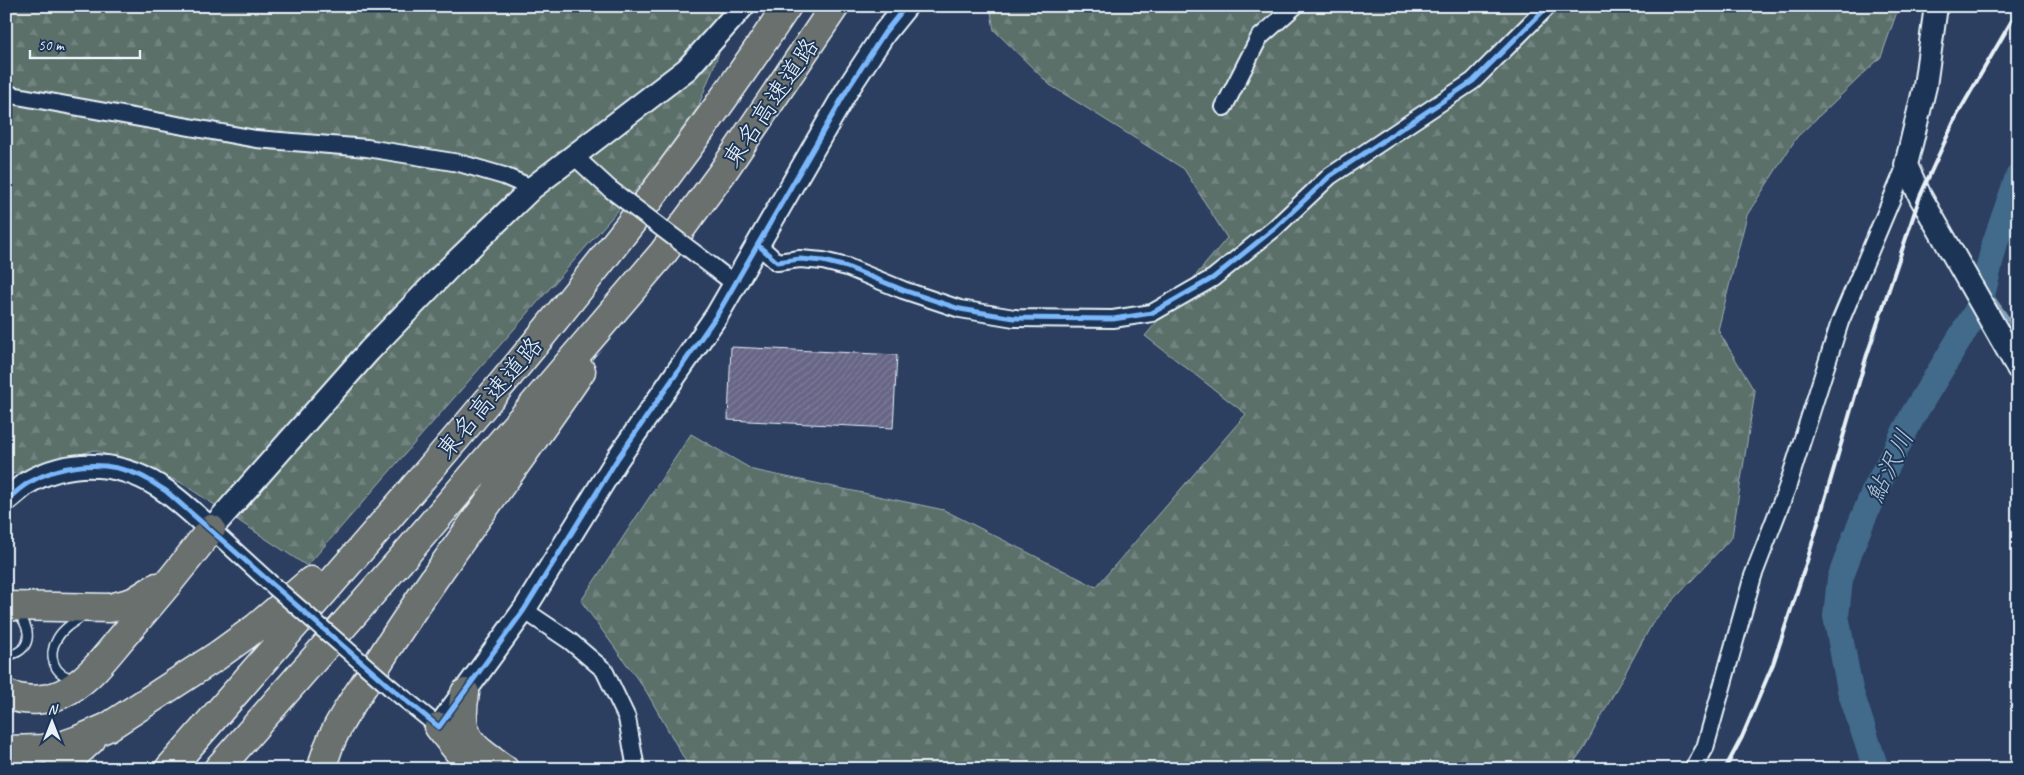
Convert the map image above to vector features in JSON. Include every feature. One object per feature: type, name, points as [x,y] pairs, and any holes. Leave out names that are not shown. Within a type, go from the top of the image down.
[{"type":"highway","name":"東名高速道路","points":[[169,769],[439,457],[576,294],[670,173],[748,65],[787,6]]},
{"type":"highway","name":"東名高速道路","points":[[218,769],[406,554],[663,252],[722,173],[835,6]]},
{"type":"highway","points":[[322,769],[332,736],[387,648],[476,519],[557,407],[663,252]]},
{"type":"highway","points":[[59,769],[77,751],[108,726],[217,656],[257,627],[312,581],[439,457]]},
{"type":"highway","points":[[9,606],[97,608],[127,604],[156,589],[210,528]]},
{"type":"highway","points":[[6,694],[23,699],[47,699],[69,690],[90,674],[181,570],[210,528]]},
{"type":"highway","points":[[465,693],[462,719],[469,740],[477,750],[504,769]]},
{"type":"highway","points":[[6,750],[42,749],[60,746],[108,726]]},
{"type":"highway","points":[[439,727],[473,769]]},
{"type":"street","points":[[210,528],[369,351],[447,270],[532,188],[687,69],[743,6]]},
{"type":"street","points":[[6,500],[26,484],[52,472],[80,465],[110,466],[139,475],[166,491],[390,688],[439,727],[524,610],[618,458],[717,315],[847,90],[885,32],[906,6]]},
{"type":"street","points":[[1224,107],[1259,38],[1295,6]]},
{"type":"street","points":[[758,245],[777,262],[800,259],[815,260],[847,267],[903,290],[960,309],[1014,318],[1113,319],[1152,313],[1213,278],[1275,228],[1330,176],[1474,81],[1548,6]]},
{"type":"street","points":[[1693,769],[1705,748],[1753,576],[1787,488],[1840,322],[1906,165],[1925,86],[1936,6]]},
{"type":"street","points":[[6,94],[256,139],[367,148],[459,163],[504,176],[532,188]]},
{"type":"street","points":[[574,156],[610,190],[735,284]]},
{"type":"street","points":[[1906,165],[1911,180],[2018,368]]},
{"type":"street","points":[[524,610],[570,641],[604,670],[627,718],[636,769]]},
{"type":"lane","points":[[6,656],[22,650],[27,643],[28,635],[24,620],[9,606]]},
{"type":"lane","points":[[90,674],[73,678],[58,672],[52,660],[53,648],[57,639],[68,627],[97,608]]},
{"type":"green space","points":[[6,6],[737,6],[698,107],[648,176],[307,566],[180,482],[94,450],[6,476]]},
{"type":"green space","points":[[990,6],[1899,6],[1881,57],[1797,137],[1747,215],[1718,330],[1755,392],[1732,537],[1653,622],[1584,748],[1569,769],[690,769],[646,691],[581,601],[691,434],[753,470],[944,510],[1096,587],[1246,414],[1145,336],[1227,238],[1184,169],[1050,85],[994,30]]},
{"type":"building","points":[[731,347],[897,355],[893,428],[728,420]]},
{"type":"waterway","name":"鮎沢川","points":[[1876,769],[1850,690],[1836,616],[1840,579],[1874,492],[1913,415],[1979,307],[1995,243],[2018,177]]},
{"type":"waterway","points":[[1983,284],[2018,333]]},
{"type":"railway","points":[[1725,769],[1742,737],[1773,664],[1807,561],[1866,358],[1920,196],[1956,117],[2018,10]]},
{"type":"cycle path","points":[[6,500],[28,483],[54,471],[68,468],[97,465],[125,470],[143,477],[166,491],[391,688],[439,727],[524,610],[618,458],[717,315],[847,90],[885,32],[906,6]]},
{"type":"cycle path","points":[[758,245],[777,262],[800,259],[823,261],[847,267],[903,290],[960,309],[1014,318],[1113,319],[1152,313],[1213,278],[1275,228],[1330,176],[1473,81],[1548,6]]}]
